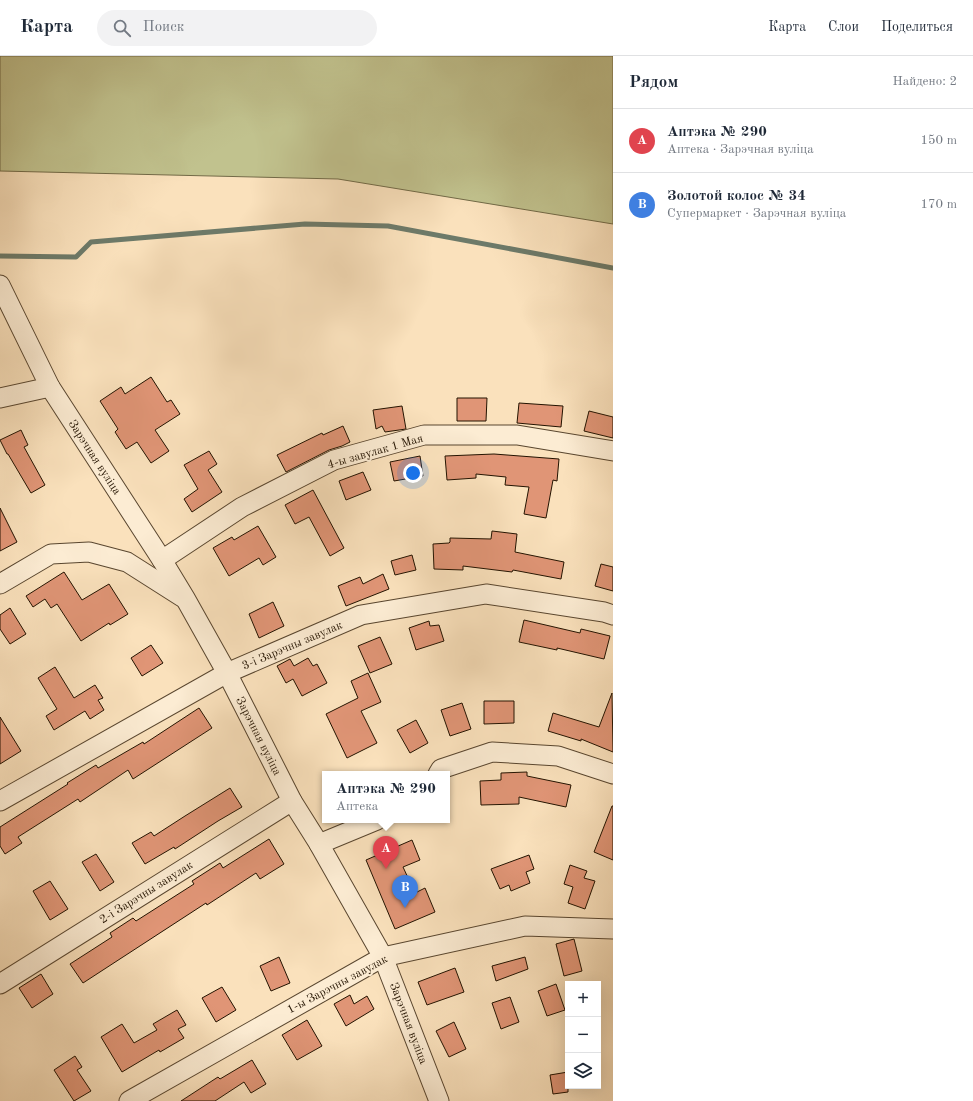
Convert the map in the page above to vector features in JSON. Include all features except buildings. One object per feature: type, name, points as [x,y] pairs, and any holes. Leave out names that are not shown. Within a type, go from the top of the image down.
[{"type":"street","name":"Зарэчная вуліца","points":[[0,285],[50,387],[185,598],[227,673],[292,801],[319,844],[383,957],[440,1101]]},
{"type":"street","points":[[0,398],[50,387]]},
{"type":"street","name":"4-ы завулак 1 Мая","points":[[162,560],[242,507],[334,460],[424,435],[517,435],[613,451]]},
{"type":"street","points":[[0,584],[51,554],[89,552],[127,562],[185,598]]},
{"type":"street","name":"3-і Зарэчны завулак","points":[[0,801],[227,673],[361,615],[486,594],[604,612],[613,615]]},
{"type":"street","points":[[440,771],[441,769],[492,752],[558,756],[613,774]]},
{"type":"street","name":"2-і Зарэчны завулак","points":[[0,984],[292,801]]},
{"type":"street","points":[[319,844],[370,823]]},
{"type":"street","name":"1-ы Зарэчны завулак","points":[[129,1101],[383,957],[525,926],[613,928]]},
{"type":"green space","points":[[0,56],[613,56],[613,224],[338,179],[0,171]]},
{"type":"waterway","points":[[0,256],[76,257],[91,242],[305,224],[388,226],[613,268]]},
{"type":"place","name":"Аптэка № 290","points":[[386,869]]},
{"type":"place","name":"Золотой колос № 34","points":[[405,908]]}]
